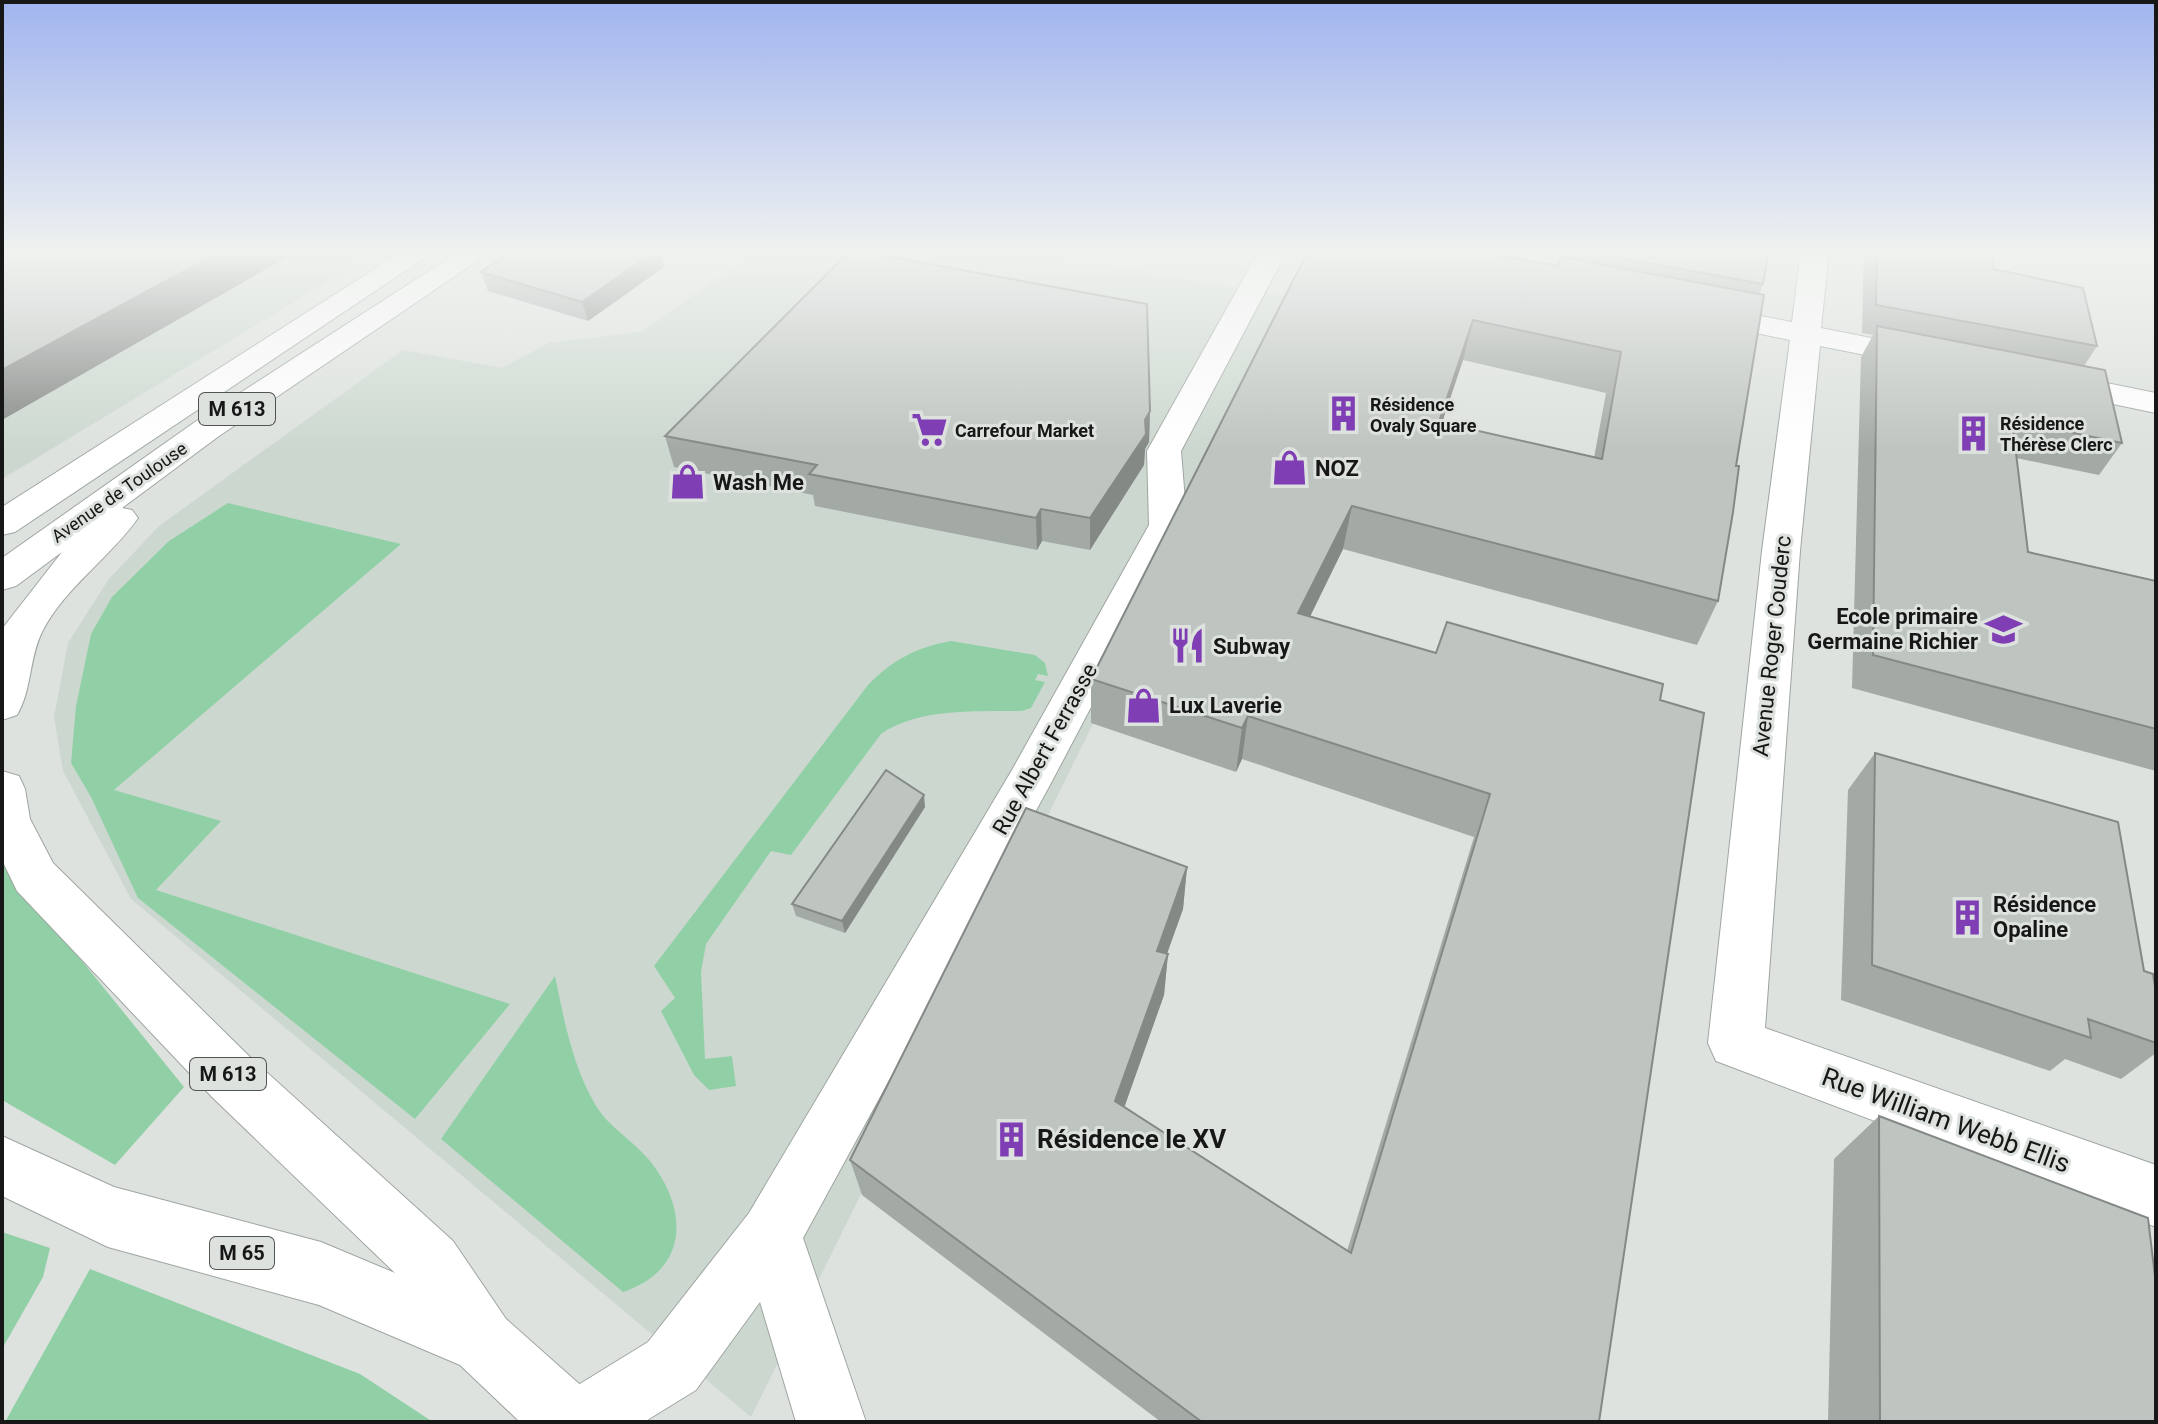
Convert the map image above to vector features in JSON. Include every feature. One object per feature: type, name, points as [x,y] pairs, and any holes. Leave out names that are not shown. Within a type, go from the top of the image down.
[{"type":"street","name":"Avenue de Toulouse","points":[[7,519],[318,317]]},
{"type":"street","name":"Avenue de Toulouse","points":[[2,577],[207,429],[377,317]]},
{"type":"street","name":"Rue Albert Ferrasse","points":[[581,1422],[672,1366],[771,1235],[1168,525],[1164,451],[1236,317]]},
{"type":"street","points":[[1722,317],[1960,364]]},
{"type":"street","name":"Avenue Roger Couderc","points":[[1736,1043],[1781,551],[1809,317]]},
{"type":"street","points":[[2020,376],[2156,403]]},
{"type":"street","name":"M 613","points":[[2,704],[22,630],[76,560],[113,522],[173,477],[207,445],[207,429]]},
{"type":"street","name":"M 613","points":[[2,789],[6,819],[35,877],[232,1078],[431,1263],[483,1342]]},
{"type":"street","name":"Rue William Webb Ellis","points":[[1736,1043],[2156,1196]]},
{"type":"street","name":"M 65","points":[[2,1165],[108,1216],[321,1274],[483,1342],[571,1422]]},
{"type":"street","points":[[771,1235],[831,1422]]},
{"type":"shaded area","points":[[2,317],[268,317],[2,479]]},
{"type":"shaded area","points":[[662,317],[1288,317],[1161,586],[751,1417],[131,899],[63,771],[54,717],[68,643],[108,580],[159,526],[403,350],[502,368],[549,343],[641,332]]},
{"type":"green space","points":[[228,503],[401,544],[114,790],[221,821],[156,890],[510,1004],[415,1119],[138,898],[91,797],[71,763],[76,706],[91,634],[112,597],[169,541]]},
{"type":"green space","points":[[951,641],[1035,655],[1045,663],[1048,676],[1038,674],[1035,680],[1045,682],[1031,708],[931,715],[896,725],[881,734],[791,855],[771,851],[706,944],[701,972],[705,1059],[732,1056],[736,1086],[709,1090],[694,1075],[661,1011],[675,998],[654,966],[868,685],[886,668],[906,656]]},
{"type":"green space","points":[[2,862],[184,1087],[115,1165],[2,1100]]},
{"type":"green space","points":[[555,976],[570,1042],[587,1089],[606,1119],[650,1161],[672,1199],[676,1237],[671,1254],[661,1269],[645,1282],[623,1292],[441,1139]]},
{"type":"green space","points":[[2,1232],[50,1248],[43,1277],[2,1349]]},
{"type":"green space","points":[[90,1269],[360,1374],[433,1422],[5,1422]]},
{"type":"building","points":[[2,317],[99,317],[2,370]]},
{"type":"building","name":"Carrefour Market","points":[[784,317],[1147,317],[1150,411],[1145,420],[1146,434],[1090,518],[1041,509],[1036,518],[809,474],[817,465],[665,436]]},
{"type":"building","points":[[1274,317],[1760,317],[1718,601],[1352,506],[1298,613],[1436,653],[1447,622],[1663,684],[1660,700],[1704,713],[1599,1422],[1202,1422],[850,1160],[1026,808],[1187,867],[1157,951],[1168,954],[1115,1101],[1351,1253],[1490,794],[1248,716],[1242,728],[1091,679]],"holes":[[[1473,320],[1621,352],[1602,459],[1439,422]]]},
{"type":"building","points":[[1943,317],[2090,317],[2097,346]]},
{"type":"building","name":"Ecole primaire Germaine Richier","points":[[1877,326],[2105,370],[2122,443],[2012,420],[2028,552],[2156,581],[2156,729],[1873,655]]},
{"type":"building","points":[[1875,753],[2118,822],[2144,971],[2153,974],[2156,1043],[2088,1019],[2091,1038],[1872,965]]},
{"type":"building","points":[[886,770],[924,795],[842,921],[792,904]]},
{"type":"building","points":[[1879,1116],[2148,1218],[2156,1285],[2156,1422],[1880,1422]]},
{"type":"place","name":"Résidence Ovaly Square","points":[[1344,414]]},
{"type":"place","name":"Carrefour Market","points":[[929,430]]},
{"type":"place","name":"Résidence Thérèse Clerc","points":[[1974,433]]},
{"type":"place","name":"NOZ","points":[[1289,468]]},
{"type":"place","name":"Wash Me","points":[[687,482]]},
{"type":"place","name":"Ecole primaire Germaine Richier","points":[[2004,629]]},
{"type":"place","name":"Subway","points":[[1187,646]]},
{"type":"place","name":"Lux Laverie","points":[[1143,705]]},
{"type":"place","name":"Résidence Opaline","points":[[1967,917]]},
{"type":"place","name":"Résidence le XV","points":[[1011,1139]]}]
